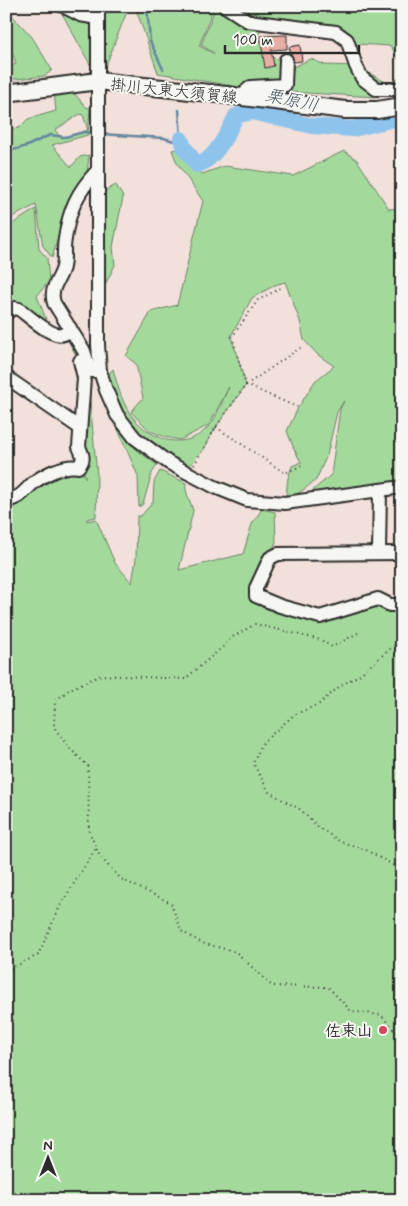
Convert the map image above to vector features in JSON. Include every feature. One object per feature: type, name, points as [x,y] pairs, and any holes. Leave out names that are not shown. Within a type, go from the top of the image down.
[{"type":"main road","name":"掛川大東大須賀線","points":[[6,93],[98,81],[345,110],[377,110],[402,106]]},
{"type":"street","points":[[63,6],[80,15],[98,12],[98,345],[100,371],[117,415],[135,438],[170,463],[214,487],[247,500],[285,503],[402,487]]},
{"type":"street","points":[[225,6],[248,21],[336,32],[347,40],[362,78],[376,89],[402,89]]},
{"type":"street","points":[[246,98],[247,90],[251,87],[285,85],[286,60]]},
{"type":"street","points":[[6,500],[20,496],[34,483],[63,467],[78,467],[83,462],[84,455],[79,447],[84,378],[82,367],[54,303],[52,290],[64,265],[64,241],[72,206],[88,181],[98,170]]},
{"type":"street","points":[[6,313],[14,308],[19,309],[49,332],[57,334],[67,331]]},
{"type":"street","points":[[67,331],[84,351],[90,371],[100,371]]},
{"type":"street","points":[[6,377],[80,428]]},
{"type":"street","points":[[379,552],[380,490]]},
{"type":"street","points":[[402,553],[278,554],[270,558],[256,588],[256,596],[280,606],[320,617],[378,600],[402,605]]},
{"type":"path","points":[[246,385],[232,337],[258,300],[283,287]]},
{"type":"path","points":[[189,473],[216,427],[246,385],[303,346]]},
{"type":"path","points":[[246,385],[297,407]]},
{"type":"path","points":[[216,427],[285,473],[305,464]]},
{"type":"path","points":[[358,633],[332,647],[321,640],[255,624],[231,638],[185,679],[101,675],[70,689],[55,701],[54,727],[69,748],[88,766],[89,831],[100,857],[121,879],[171,903],[181,931],[202,943],[236,952],[272,986],[328,986],[351,1011],[381,1015],[402,1039]]},
{"type":"path","points":[[402,639],[360,675],[340,686],[319,704],[294,715],[263,742],[253,763],[268,792],[301,810],[317,826],[339,841],[366,850],[402,870]]},
{"type":"path","points":[[6,971],[38,955],[60,906],[96,847]]},
{"type":"path","points":[[393,1030],[402,1025]]},
{"type":"green space","points":[[58,6],[129,6],[106,65],[92,68]]},
{"type":"green space","points":[[135,6],[214,6],[199,46],[215,54],[201,45],[216,6],[402,6],[402,67],[391,46],[357,44],[335,35],[265,23],[258,35],[266,55],[285,62],[284,84],[245,88],[158,73]]},
{"type":"green space","points":[[6,9],[32,37],[52,70],[45,76],[6,80],[6,68],[16,64],[13,54],[6,45]]},
{"type":"green space","points":[[311,59],[325,65],[356,66],[389,84],[402,76],[402,93],[377,97],[289,92],[293,67]]},
{"type":"green space","points":[[54,92],[73,92],[86,107],[90,108],[88,135],[52,145],[71,167],[80,157],[89,155],[87,174],[71,194],[52,258],[43,246],[36,205],[6,220],[6,129],[19,128],[28,119],[56,111]],"holes":[[[80,114],[83,115],[88,130],[61,138],[55,130]]]},
{"type":"green space","points":[[180,149],[202,174],[225,166],[293,176],[344,151],[357,160],[389,209],[402,208],[402,480],[305,497],[331,475],[340,409],[344,401],[337,412],[327,455],[316,480],[295,496],[286,495],[292,466],[301,462],[287,431],[298,408],[315,381],[334,366],[318,355],[304,340],[300,321],[285,282],[275,285],[252,298],[231,336],[246,385],[216,427],[204,449],[189,466],[150,444],[132,426],[118,401],[108,375],[113,369],[121,397],[129,412],[146,430],[167,440],[178,441],[189,439],[200,434],[213,422],[229,387],[209,425],[180,440],[150,431],[131,412],[143,398],[136,364],[126,356],[151,312],[177,305],[203,201],[177,163],[172,150]]},
{"type":"green space","points":[[116,185],[123,197],[113,247],[115,265],[105,285],[103,192]]},
{"type":"green space","points":[[36,209],[39,249],[47,258],[49,281],[37,296],[47,322],[6,299],[6,261],[8,259],[6,228]]},
{"type":"green space","points":[[72,331],[84,350],[97,475],[96,517],[87,519],[87,521],[96,519],[115,563],[132,583],[136,559],[137,516],[141,516],[153,502],[154,482],[160,471],[186,483],[193,511],[179,570],[243,554],[252,524],[262,509],[275,512],[276,542],[254,595],[320,617],[377,602],[402,607],[402,1200],[6,1200],[6,495],[10,500],[52,473],[81,471],[86,478],[82,467],[84,451],[81,364],[66,337]]},
{"type":"green space","points":[[117,427],[137,450],[157,465],[152,473],[143,504],[139,507],[138,476]]},
{"type":"building","points":[[287,35],[287,49],[271,50],[274,66],[265,68],[260,36]]},
{"type":"building","points":[[300,45],[302,61],[294,62],[289,47]]},
{"type":"waterway","points":[[147,6],[150,41],[163,69]]},
{"type":"waterway","points":[[101,134],[164,138],[174,141],[181,139],[179,110]]},
{"type":"waterway","name":"栗原川","points":[[181,139],[184,147],[197,165],[210,158],[215,152],[236,116],[252,112],[312,126],[353,129],[402,117]]},
{"type":"waterway","points":[[6,152],[27,146],[50,135],[65,137],[84,132],[93,133]]},
{"type":"place","name":"佐束山","points":[[383,1030]]}]
